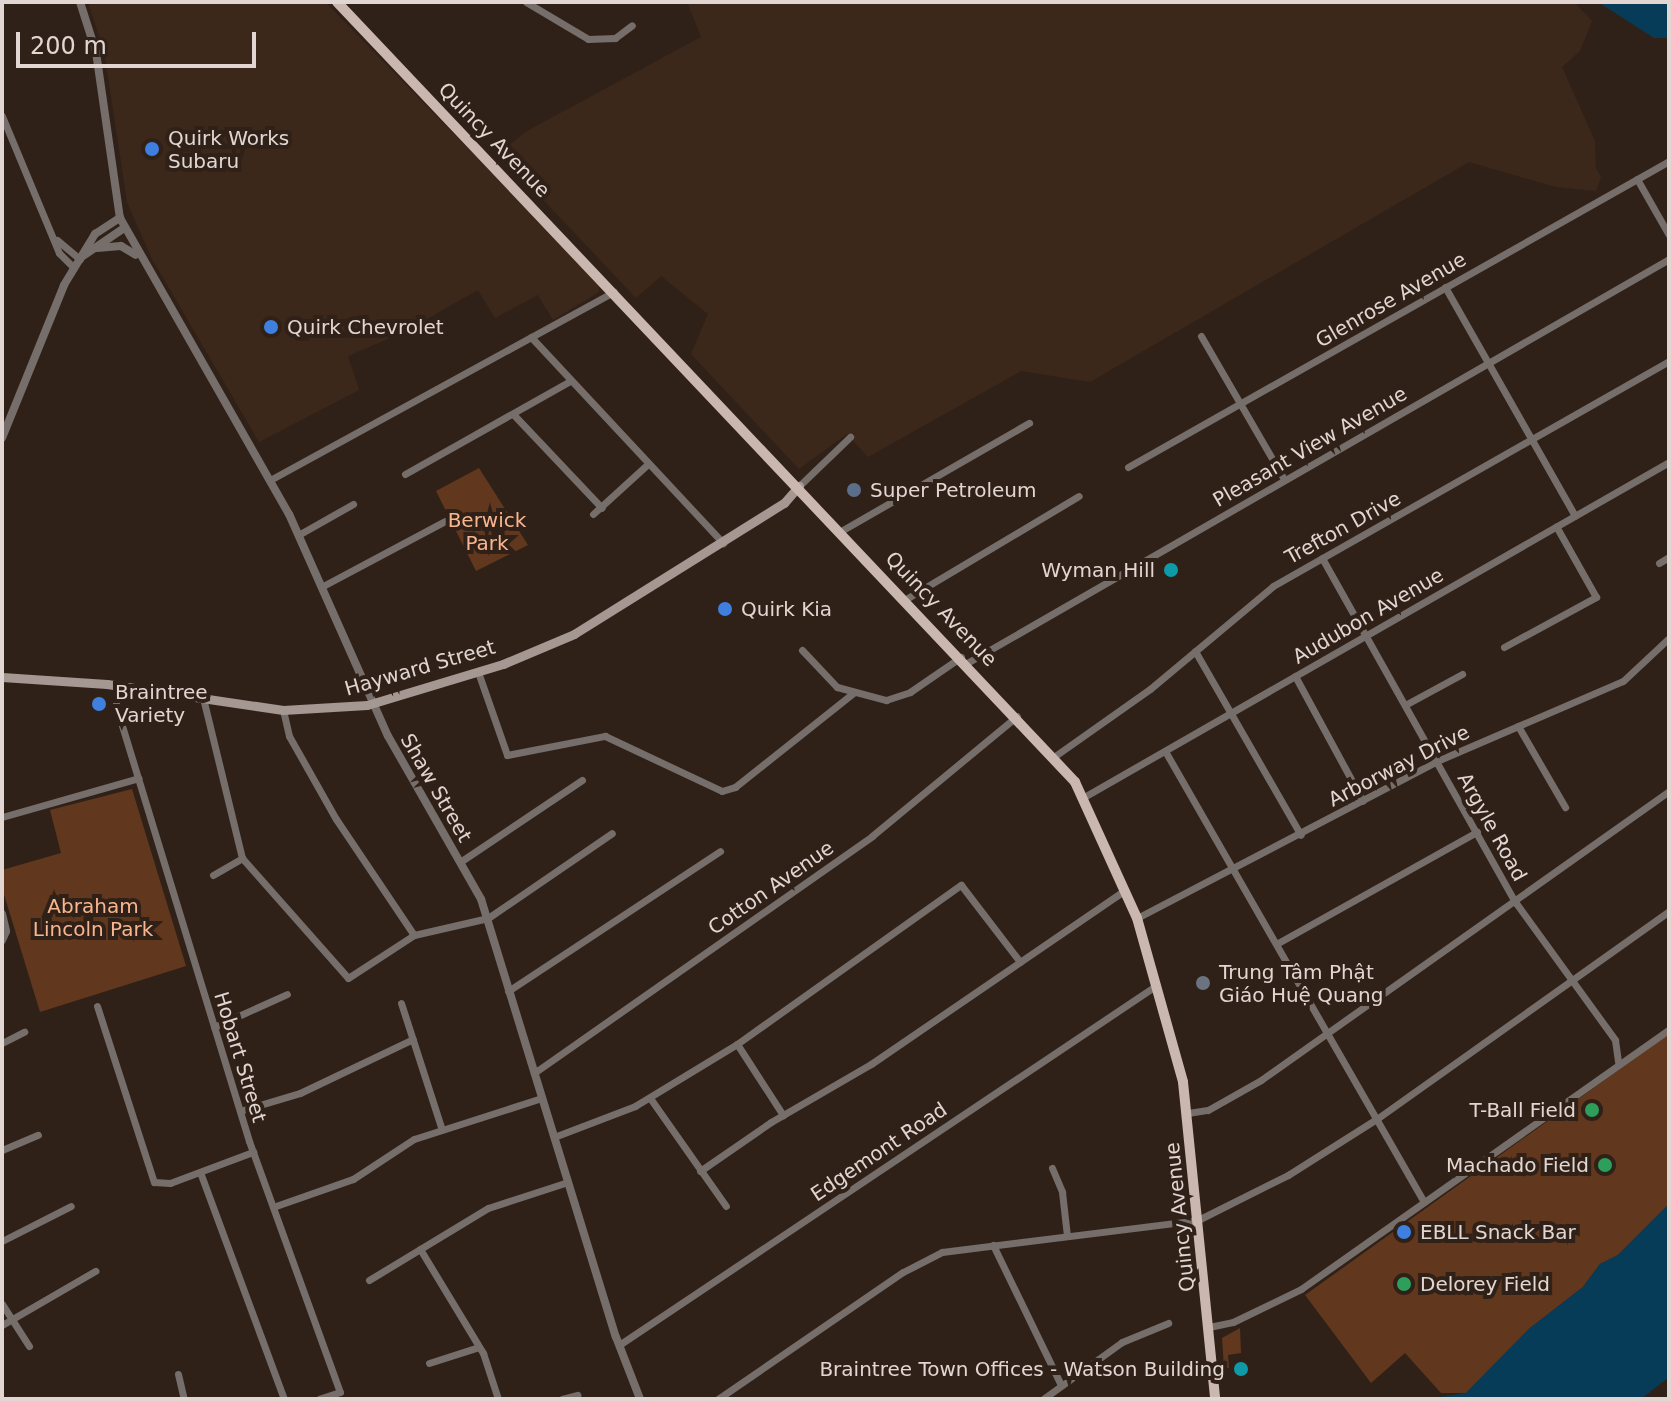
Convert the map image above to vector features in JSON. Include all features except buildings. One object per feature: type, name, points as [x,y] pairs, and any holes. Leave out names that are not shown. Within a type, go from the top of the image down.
[{"type":"main road","name":"Quincy Avenue","points":[[337,2],[1055,756],[1084,797],[1137,918],[1188,1113],[1215,1399]]},
{"type":"main road","name":"Hayward Street","points":[[2,677],[116,685],[283,710],[372,704],[478,672],[600,621],[784,503],[799,486]]},
{"type":"street","name":"Shaw Street","points":[[80,2],[96,52],[124,228],[300,534],[372,704],[488,918],[619,1345],[640,1399]]},
{"type":"street","points":[[526,2],[588,39],[615,38],[632,25]]},
{"type":"street","points":[[2,116],[61,256],[74,268]]},
{"type":"street","name":"Glenrose Avenue","points":[[1128,467],[1669,161]]},
{"type":"street","points":[[1637,179],[1669,235]]},
{"type":"street","points":[[2,438],[74,268],[98,231],[120,218]]},
{"type":"street","points":[[80,259],[124,228]]},
{"type":"street","points":[[55,236],[80,259]]},
{"type":"street","points":[[92,249],[116,245],[139,258]]},
{"type":"street","name":"Pleasant View Avenue","points":[[853,693],[897,698],[1669,259]]},
{"type":"street","points":[[1445,287],[1575,516]]},
{"type":"street","points":[[270,480],[614,292]]},
{"type":"street","points":[[1201,336],[1284,479]]},
{"type":"street","points":[[531,337],[723,543]]},
{"type":"street","name":"Trefton Drive","points":[[1055,756],[1195,651],[1261,594],[1669,361]]},
{"type":"street","points":[[405,474],[570,381]]},
{"type":"street","points":[[513,414],[602,508]]},
{"type":"street","points":[[841,531],[1029,423]]},
{"type":"street","points":[[799,486],[850,437]]},
{"type":"street","name":"Audubon Avenue","points":[[1084,797],[1669,462]]},
{"type":"street","points":[[593,514],[648,464]]},
{"type":"street","points":[[906,599],[1079,496]]},
{"type":"street","points":[[300,534],[353,504]]},
{"type":"street","points":[[323,586],[445,521]]},
{"type":"street","points":[[1504,647],[1596,597],[1556,526]]},
{"type":"street","points":[[1659,563],[1669,557]]},
{"type":"street","name":"Argyle Road","points":[[1322,558],[1516,903],[1615,1040],[1618,1062]]},
{"type":"street","name":"Arborway Drive","points":[[1137,918],[1301,835],[1437,761],[1623,681],[1669,638]]},
{"type":"street","points":[[802,650],[837,687],[853,693]]},
{"type":"street","points":[[1195,651],[1301,835]]},
{"type":"street","points":[[478,672],[507,755],[605,736],[722,791],[735,787],[853,693]]},
{"type":"street","points":[[1405,705],[1462,674]]},
{"type":"street","points":[[1295,676],[1363,801]]},
{"type":"street","name":"Hobart Street","points":[[97,1006],[152,1180],[165,1184],[253,1152],[116,706],[116,685]]},
{"type":"street","points":[[203,698],[242,858],[348,978],[414,935],[488,918],[612,833]]},
{"type":"street","points":[[283,710],[289,736],[336,819],[414,935]]},
{"type":"street","name":"Cotton Avenue","points":[[534,1073],[884,827],[1017,716]]},
{"type":"street","points":[[1518,726],[1565,807]]},
{"type":"street","points":[[1165,751],[1235,868],[1424,1202]]},
{"type":"street","points":[[2,817],[139,778]]},
{"type":"street","points":[[460,862],[582,780]]},
{"type":"street","points":[[1188,1113],[1208,1110],[1248,1088],[1330,1034],[1669,791]]},
{"type":"street","points":[[1278,943],[1477,832]]},
{"type":"street","points":[[508,991],[720,851]]},
{"type":"street","points":[[213,875],[242,858]]},
{"type":"street","points":[[554,1137],[650,1098],[737,1044],[961,885],[1020,962]]},
{"type":"street","points":[[700,1171],[783,1115],[871,1064],[1125,890]]},
{"type":"street","points":[[718,1399],[926,1259],[993,1245],[1198,1220],[1288,1175],[1378,1118],[1669,911]]},
{"type":"street","points":[[2,913],[3,938]]},
{"type":"street","name":"Edgemont Road","points":[[619,1345],[1157,985]]},
{"type":"street","points":[[214,1027],[287,994]]},
{"type":"street","points":[[401,1003],[442,1130]]},
{"type":"street","points":[[1209,1327],[1233,1322],[1301,1289],[1618,1062],[1669,1029]]},
{"type":"street","points":[[2,1043],[24,1032]]},
{"type":"street","points":[[240,1111],[300,1093],[413,1039]]},
{"type":"street","points":[[737,1044],[783,1115]]},
{"type":"street","points":[[273,1207],[347,1181],[404,1144],[542,1098]]},
{"type":"street","points":[[650,1098],[726,1206]]},
{"type":"street","points":[[2,1150],[38,1135]]},
{"type":"street","points":[[253,1152],[340,1392],[319,1399]]},
{"type":"street","points":[[1052,1168],[1062,1192],[1067,1236]]},
{"type":"street","points":[[200,1172],[284,1399]]},
{"type":"street","points":[[369,1280],[488,1208],[568,1182]]},
{"type":"street","points":[[2,1241],[71,1206]]},
{"type":"street","points":[[993,1245],[1060,1383]]},
{"type":"street","points":[[420,1249],[479,1347],[498,1399]]},
{"type":"street","points":[[2,1325],[95,1271]]},
{"type":"street","points":[[2,1304],[29,1346]]},
{"type":"street","points":[[1043,1399],[1060,1383],[1122,1342],[1168,1323]]},
{"type":"street","points":[[429,1363],[479,1347]]},
{"type":"street","points":[[178,1374],[184,1399]]},
{"type":"street","points":[[562,1399],[577,1395]]},
{"type":"shaded area","points":[[88,2],[325,2],[542,224],[599,286],[599,292],[553,320],[538,295],[495,318],[478,290],[402,333],[348,356],[359,390],[259,442],[152,259],[127,202],[104,50]]},
{"type":"shaded area","points":[[687,2],[1574,2],[1592,21],[1580,51],[1562,67],[1595,141],[1596,168],[1601,177],[1596,191],[1556,187],[1469,162],[1090,382],[1021,371],[868,457],[847,434],[799,469],[691,354],[708,314],[661,276],[636,298],[499,153],[527,131],[701,37]]},
{"type":"green space","name":"Berwick Park","points":[[479,468],[528,545],[476,571],[436,491]]},
{"type":"green space","name":"Abraham Lincoln Park","points":[[132,789],[186,966],[40,1012],[2,888],[2,870],[61,853],[50,810]]},
{"type":"green space","points":[[1669,1034],[1669,1204],[1618,1255],[1600,1264],[1583,1287],[1530,1328],[1466,1393],[1441,1393],[1405,1353],[1371,1383],[1305,1295]]},
{"type":"green space","points":[[1240,1328],[1241,1353],[1228,1355],[1229,1368],[1224,1368],[1222,1338]]},
{"type":"water","points":[[1598,2],[1669,2],[1669,38],[1654,38]]},
{"type":"water","points":[[1669,1204],[1669,1377],[1641,1399],[1426,1399],[1466,1393],[1530,1328],[1583,1287],[1600,1264],[1618,1255]]},
{"type":"place","name":"Quirk Works Subaru","points":[[152,149]]},
{"type":"place","name":"Quirk Chevrolet","points":[[271,327]]},
{"type":"place","name":"Super Petroleum","points":[[854,490]]},
{"type":"place","name":"Wyman Hill","points":[[1171,570]]},
{"type":"place","name":"Quirk Kia","points":[[725,609]]},
{"type":"place","name":"Braintree Variety","points":[[99,704]]},
{"type":"place","name":"Trung Tâm Phật Giáo Huệ Quang","points":[[1203,983]]},
{"type":"place","name":"T-Ball Field","points":[[1592,1110]]},
{"type":"place","name":"Machado Field","points":[[1605,1165]]},
{"type":"place","name":"EBLL Snack Bar","points":[[1404,1232]]},
{"type":"place","name":"Delorey Field","points":[[1404,1284]]},
{"type":"place","name":"Braintree Town Offices - Watson Building","points":[[1241,1369]]}]
